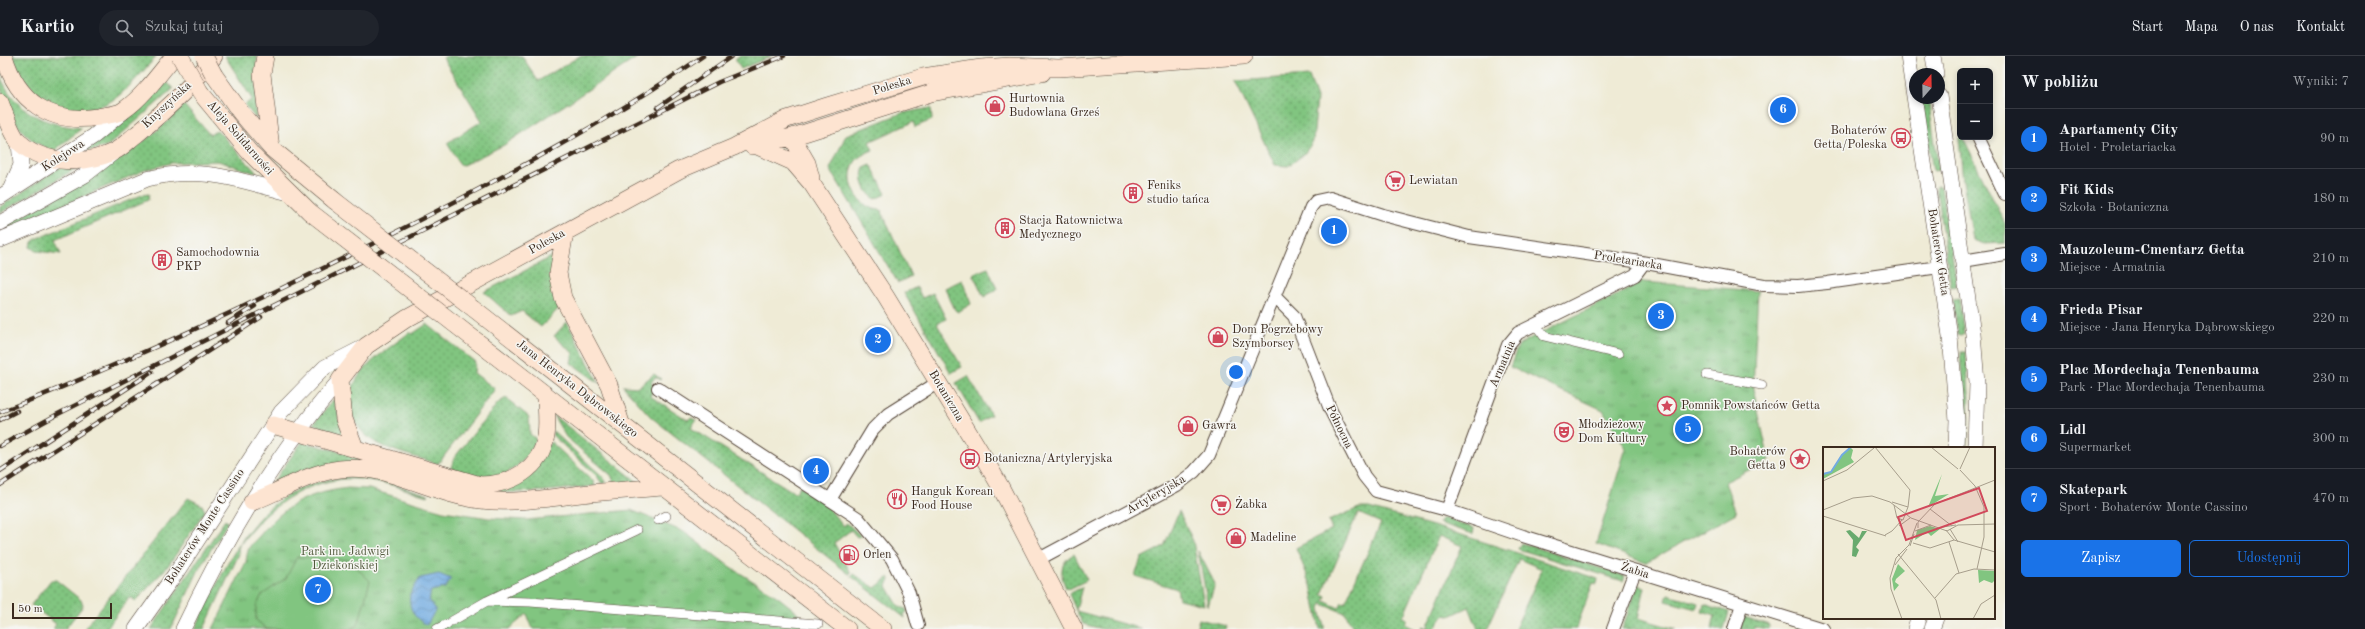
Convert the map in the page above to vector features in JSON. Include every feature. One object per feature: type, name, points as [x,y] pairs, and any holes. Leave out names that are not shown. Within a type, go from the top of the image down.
[{"type":"main road","points":[[4,56],[9,73],[22,94],[40,109],[64,118],[85,119],[124,111],[174,56]]},
{"type":"main road","name":"Aleja Solidarności","points":[[180,56],[200,92],[251,154],[310,212]]},
{"type":"main road","name":"Aleja Solidarności","points":[[204,56],[214,75],[241,113],[271,148]]},
{"type":"main road","name":"Knyszyńska","points":[[19,143],[38,154],[57,159],[89,160],[116,150],[169,108],[206,68],[214,56]]},
{"type":"main road","points":[[265,56],[262,74],[271,148]]},
{"type":"main road","name":"Poleska","points":[[340,380],[366,346],[406,319],[679,170],[734,147],[787,119],[923,76],[1010,66],[1059,68],[1244,56]]},
{"type":"main road","name":"Poleska","points":[[734,147],[755,145],[792,137],[931,94],[1017,79],[1059,68]]},
{"type":"main road","points":[[0,102],[19,143]]},
{"type":"main road","name":"Botaniczna","points":[[787,119],[792,137],[793,162]]},
{"type":"main road","name":"Botaniczna","points":[[792,137],[808,163],[812,184]]},
{"type":"main road","name":"Botaniczna","points":[[755,145],[793,162],[812,184],[886,297],[1000,486],[1038,559],[1066,625]]},
{"type":"main road","name":"Jana Henryka Dąbrowskiego","points":[[271,148],[334,202],[885,628]]},
{"type":"main road","name":"Jana Henryka Dąbrowskiego","points":[[310,212],[662,487],[847,629]]},
{"type":"main road","points":[[565,232],[558,273],[562,298],[609,385],[621,423]]},
{"type":"main road","points":[[340,380],[344,418],[355,448]]},
{"type":"main road","points":[[273,425],[480,486],[498,485],[517,478],[532,465],[542,451],[546,436],[542,393]]},
{"type":"main road","points":[[252,502],[278,492],[299,481],[340,469],[379,472],[460,496],[481,500],[509,501],[662,487]]},
{"type":"street","name":"Bohaterów Getta","points":[[1908,56],[1950,336],[1956,420],[1956,447]]},
{"type":"street","points":[[1933,56],[1935,68]]},
{"type":"street","name":"Bohaterów Getta","points":[[1940,104],[1973,334],[1977,383],[1975,447]]},
{"type":"street","name":"Kolejowa","points":[[5,194],[94,136],[124,111]]},
{"type":"street","points":[[1979,140],[2005,194]]},
{"type":"street","points":[[5,194],[21,164],[19,143]]},
{"type":"street","points":[[0,223],[85,175],[116,150]]},
{"type":"street","points":[[0,240],[147,179],[170,173],[219,174],[289,193]]},
{"type":"street","points":[[1928,186],[1939,180],[1952,184]]},
{"type":"street","name":"Proletariacka","points":[[1321,198],[1330,198],[1383,215],[1470,237],[1644,263],[1764,285],[1798,286],[1939,267]]},
{"type":"street","name":"Artyleryjska","points":[[1038,559],[1177,485],[1204,463],[1214,448],[1311,207],[1321,198]]},
{"type":"street","points":[[1963,261],[2005,254]]},
{"type":"street","name":"Armatnia","points":[[1447,510],[1508,345],[1518,333],[1635,275],[1644,263]]},
{"type":"street","name":"Północna","points":[[1274,296],[1294,316],[1330,409],[1370,486],[1386,494],[1447,510]]},
{"type":"street","points":[[1536,325],[1544,336],[1618,354]]},
{"type":"street","points":[[1950,336],[1954,342],[1964,345],[1971,341],[1973,334]]},
{"type":"street","name":"Poleska","points":[[273,425],[281,412],[325,367],[366,346]]},
{"type":"street","points":[[1707,375],[1762,385]]},
{"type":"street","name":"Poleska","points":[[297,431],[340,380]]},
{"type":"street","points":[[831,498],[873,429],[888,414],[937,383]]},
{"type":"street","points":[[658,388],[831,498],[858,518],[892,558],[909,592],[918,625]]},
{"type":"street","name":"Bohaterów Monte Cassino","points":[[136,629],[178,570],[273,425]]},
{"type":"street","points":[[183,629],[211,571],[297,431]]},
{"type":"street","name":"Żabia","points":[[1447,510],[1635,571],[1823,629]]},
{"type":"street","points":[[436,629],[487,601],[637,530]]},
{"type":"street","points":[[1613,629],[1635,571]]},
{"type":"street","points":[[487,601],[530,602],[818,624]]},
{"type":"street","points":[[1734,629],[1742,604]]},
{"type":"street","points":[[1915,629],[1918,619]]},
{"type":"street","points":[[1932,629],[1936,619]]},
{"type":"green space","points":[[13,56],[156,57],[117,97],[102,105],[86,109],[71,108],[55,104],[41,96],[29,85],[19,71]]},
{"type":"green space","points":[[225,56],[257,56],[256,119],[245,105],[252,99]]},
{"type":"green space","points":[[447,56],[522,56],[538,81],[580,56],[638,57],[504,145],[461,166],[447,143],[482,121],[443,58]]},
{"type":"green space","points":[[740,56],[772,56],[741,69],[735,59]]},
{"type":"green space","points":[[0,75],[6,88],[14,99],[33,115],[56,124],[82,128],[54,151],[32,140],[15,122],[9,111],[1,88]]},
{"type":"green space","points":[[1309,76],[1317,98],[1313,142],[1303,155],[1288,166],[1275,165],[1235,81]]},
{"type":"green space","points":[[167,82],[173,89],[109,145],[81,154],[143,107]]},
{"type":"green space","points":[[1922,104],[1929,104],[1939,170],[1933,171]]},
{"type":"green space","points":[[184,105],[210,135],[217,130],[258,174],[218,161],[171,163],[145,170],[0,232],[0,228],[73,188],[120,159],[164,125]]},
{"type":"green space","points":[[931,108],[932,120],[915,127],[913,122],[869,142],[873,150],[859,158],[855,162],[852,170],[852,186],[855,193],[866,205],[873,209],[881,210],[911,276],[898,283],[830,169],[846,135],[902,113]]},
{"type":"green space","points":[[1959,140],[1964,140],[2005,224],[2005,243],[1984,244],[1973,240],[1963,181]]},
{"type":"green space","points":[[871,165],[886,194],[875,199],[866,190],[862,176],[864,168]]},
{"type":"green space","points":[[60,167],[75,169],[0,213],[0,207]]},
{"type":"green space","points":[[1937,186],[1941,187],[1957,286],[1951,287],[1936,189]]},
{"type":"green space","points":[[149,194],[148,200],[55,240],[61,254],[37,251],[31,247],[32,242],[36,239],[142,195]]},
{"type":"green space","points":[[555,255],[559,308],[541,327],[522,311],[511,316],[484,292]]},
{"type":"green space","points":[[988,268],[997,289],[984,297],[973,274]]},
{"type":"green space","points":[[962,280],[971,304],[958,312],[955,310],[945,288]]},
{"type":"green space","points":[[1643,282],[1758,291],[1753,389],[1769,460],[1725,482],[1736,513],[1646,563],[1596,544],[1626,448],[1603,410],[1510,367],[1518,346],[1527,340]]},
{"type":"green space","points":[[917,287],[922,298],[933,293],[946,319],[937,324],[962,367],[951,373],[904,293]]},
{"type":"green space","points":[[1959,299],[1964,334],[1961,336],[1958,335],[1953,300]]},
{"type":"green space","points":[[567,322],[599,383],[571,363],[573,353],[554,336]]},
{"type":"green space","points":[[427,324],[475,362],[474,373],[495,389],[438,464],[389,448],[371,440],[364,434],[356,423],[352,415],[350,401],[352,389],[358,377],[377,357],[410,332],[412,334]]},
{"type":"green space","points":[[1960,352],[1966,352],[1969,393],[1967,447],[1963,447],[1963,392]]},
{"type":"green space","points":[[654,374],[661,379],[660,380],[655,377],[651,383],[655,387],[650,396],[688,420],[691,417],[696,420],[691,428],[795,493],[800,486],[822,500],[843,526],[847,523],[861,536],[857,537],[851,530],[834,543],[851,573],[849,574],[651,417],[623,386],[638,387]]},
{"type":"green space","points":[[968,376],[991,415],[979,423],[956,383]]},
{"type":"green space","points":[[506,398],[529,417],[530,434],[536,439],[528,455],[508,472],[491,477],[474,476],[451,468],[454,458],[498,403]]},
{"type":"green space","points":[[334,399],[344,435],[313,424]]},
{"type":"green space","points":[[553,415],[639,483],[614,482],[611,475],[566,437]]},
{"type":"green space","points":[[553,431],[604,478],[605,483],[602,484],[597,476],[552,435]]},
{"type":"green space","points":[[302,442],[379,461],[308,469],[291,475],[268,489]]},
{"type":"green space","points":[[551,442],[593,481],[595,486],[545,491],[497,493]]},
{"type":"green space","points":[[361,476],[387,482],[429,495],[427,496],[381,482],[353,479],[333,480],[296,494],[279,504],[264,517],[238,548],[239,554],[204,629],[195,629],[223,572],[238,546],[254,524],[274,505],[297,490],[326,480]]},
{"type":"green space","name":"Park im. Jadwigi Dziekońskiej","points":[[348,488],[369,489],[443,511],[489,518],[526,520],[631,510],[684,532],[729,566],[778,597],[818,629],[533,629],[527,614],[509,629],[213,629],[246,562],[249,548],[271,523],[280,514],[300,501],[322,493]]},
{"type":"green space","points":[[188,498],[202,505],[205,511],[168,566],[136,601],[130,597],[106,629],[84,629]]},
{"type":"green space","points":[[1359,508],[1369,508],[1437,527],[1598,579],[1597,584],[1593,583],[1576,629],[1515,629],[1542,569],[1519,559],[1487,629],[1478,629],[1469,607],[1450,616],[1444,615],[1434,629],[1422,629],[1423,626],[1429,628],[1428,625],[1462,546],[1439,536],[1403,617],[1407,619],[1405,624],[1415,629],[1354,629],[1345,613],[1322,604],[1320,608],[1324,629],[1320,629],[1311,585],[1296,548],[1332,529],[1328,521]],"holes":[[[1358,513],[1381,523],[1345,603],[1342,602],[1339,608],[1324,601],[1326,596],[1322,594]]]},
{"type":"green space","points":[[1179,511],[1193,541],[1204,605],[1179,599],[1177,589],[1135,576],[1141,558],[1164,546]]},
{"type":"green space","points":[[1443,518],[1474,528],[1473,534],[1439,523]]},
{"type":"green space","points":[[225,520],[228,522],[200,567],[171,629],[151,629]]},
{"type":"green space","points":[[1521,543],[1625,576],[1623,581],[1518,549]]},
{"type":"green space","points":[[1198,551],[1215,584],[1208,606]]},
{"type":"green space","points":[[1074,554],[1087,580],[1069,589],[1066,588],[1064,583],[1062,569],[1069,557]]},
{"type":"green space","points":[[297,557],[349,560],[370,581],[358,625],[349,629],[267,629],[256,620],[256,606],[262,595],[286,578]]},
{"type":"green space","points":[[854,574],[875,588],[889,577],[890,579],[887,586],[899,607],[906,609],[907,612],[904,614],[905,618],[851,576]]},
{"type":"green space","points":[[51,580],[56,580],[81,600],[83,606],[65,629],[53,629],[56,624],[31,605]]},
{"type":"green space","points":[[1638,585],[1645,587],[1638,618],[1676,629],[1622,629]]},
{"type":"green space","points":[[1082,587],[1076,610],[1069,594]]},
{"type":"green space","points":[[1668,594],[1698,603],[1696,609],[1666,601]]},
{"type":"green space","points":[[1704,604],[1729,612],[1724,629],[1712,629],[1715,615],[1702,611]]},
{"type":"green space","points":[[1077,611],[1142,629],[1102,629],[1083,624]]},
{"type":"green space","points":[[1744,617],[1770,625],[1768,629],[1755,627],[1754,629],[1740,629]]},
{"type":"green space","points":[[1199,619],[1226,626],[1225,629],[1196,629]]},
{"type":"water","points":[[439,574],[451,579],[445,588],[431,591],[429,601],[436,609],[427,625],[422,623],[415,616],[410,604],[410,594],[420,578]]},
{"type":"railway","points":[[0,412],[50,392],[197,328],[390,235],[550,151],[627,105],[703,56]]},
{"type":"railway","points":[[657,108],[732,56]]},
{"type":"railway","points":[[0,446],[58,414],[719,82],[784,56]]},
{"type":"railway","points":[[228,323],[255,306]]},
{"type":"railway","points":[[0,485],[261,317]]},
{"type":"railway","points":[[0,471],[152,372]]},
{"type":"railway","points":[[0,420],[17,411]]},
{"type":"place","name":"Hurtownia Budowlana Grześ","points":[[995,106]]},
{"type":"place","name":"Lidl","points":[[1783,110]]},
{"type":"place","name":"Bohaterów Getta/Poleska","points":[[1901,138]]},
{"type":"place","name":"Lewiatan","points":[[1395,181]]},
{"type":"place","name":"Feniks studio tańca","points":[[1133,193]]},
{"type":"place","name":"Stacja Ratownictwa Medycznego","points":[[1005,228]]},
{"type":"place","name":"Apartamenty City","points":[[1334,231]]},
{"type":"place","name":"Samochodownia PKP","points":[[162,260]]},
{"type":"place","name":"Mauzoleum-Cmentarz Getta","points":[[1661,316]]},
{"type":"place","name":"Dom Pogrzebowy Szymborscy","points":[[1218,337]]},
{"type":"place","name":"Fit Kids","points":[[878,340]]},
{"type":"place","name":"Pomnik Powstańców Getta","points":[[1667,406]]},
{"type":"place","name":"Gawra","points":[[1188,426]]},
{"type":"place","name":"Plac Mordechaja Tenenbauma","points":[[1688,429]]},
{"type":"place","name":"Młodzieżowy Dom Kultury","points":[[1564,432]]},
{"type":"place","name":"Botaniczna/Artyleryjska","points":[[970,459]]},
{"type":"place","name":"Bohaterów Getta 9","points":[[1800,459]]},
{"type":"place","name":"Frieda Pisar","points":[[816,471]]},
{"type":"place","name":"Hanguk Korean Food House","points":[[897,499]]},
{"type":"place","name":"Żabka","points":[[1221,505]]},
{"type":"place","name":"Madeline","points":[[1236,538]]},
{"type":"place","name":"Orlen","points":[[849,555]]},
{"type":"place","name":"Skatepark","points":[[318,590]]}]
